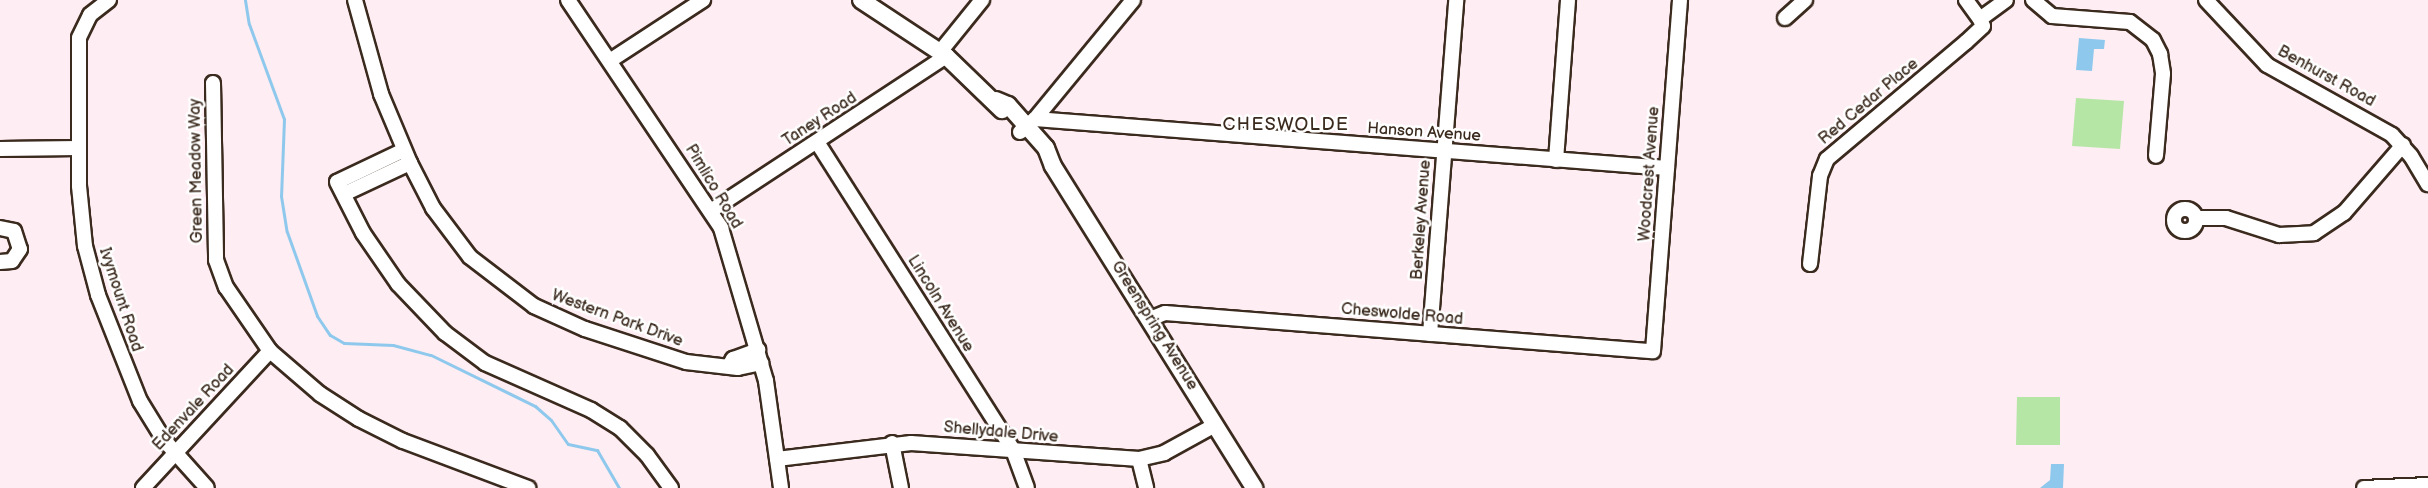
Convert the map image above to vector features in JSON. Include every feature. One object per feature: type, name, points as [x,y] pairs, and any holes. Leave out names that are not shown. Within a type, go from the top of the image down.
[{"type":"main road","name":"Greenspring Avenue","points":[[861,0],[943,54],[1028,125],[1254,488]]},
{"type":"street","name":"Ivymount Road","points":[[110,0],[90,15],[79,38],[78,148],[81,219],[98,295],[140,401],[175,453],[207,488]]},
{"type":"street","name":"Western Park Drive","points":[[355,0],[381,94],[407,157],[433,208],[470,257],[534,306],[669,358],[730,364],[734,359],[760,357]]},
{"type":"street","name":"Pimlico Road","points":[[568,0],[712,210],[729,247],[760,357],[781,488]]},
{"type":"street","points":[[611,60],[703,0]]},
{"type":"street","name":"Taney Road","points":[[712,210],[817,142],[943,54],[982,0]]},
{"type":"street","points":[[1028,125],[1132,0]]},
{"type":"street","name":"Berkeley Avenue","points":[[1430,334],[1456,0]]},
{"type":"street","points":[[1556,160],[1568,0]]},
{"type":"street","name":"Woodcrest Avenue","points":[[1653,351],[1680,0]]},
{"type":"street","points":[[1785,18],[1805,0]]},
{"type":"street","points":[[1966,0],[1980,19]]},
{"type":"street","name":"Red Cedar Place","points":[[1810,264],[1820,176],[1827,159],[1966,42],[1983,26],[1980,19],[2006,0]]},
{"type":"street","points":[[2033,0],[2052,16],[2130,22],[2153,40],[2160,54],[2163,74],[2156,156]]},
{"type":"street","name":"Benhurst Road","points":[[2206,0],[2267,65],[2382,127],[2403,145],[2428,184]]},
{"type":"street","name":"Green Meadow Way","points":[[213,83],[216,260],[226,287],[270,351],[320,394],[359,419],[403,441],[528,488]]},
{"type":"street","name":"Hanson Avenue","points":[[1028,125],[1444,151],[1667,168]]},
{"type":"street","name":"Lincoln Avenue","points":[[817,142],[1013,450],[1027,488]]},
{"type":"street","points":[[2196,218],[2226,218],[2280,235],[2314,233],[2336,222],[2403,145]]},
{"type":"street","points":[[0,149],[78,148]]},
{"type":"street","points":[[407,157],[340,188],[383,265],[445,333],[502,372],[606,419],[634,441],[671,488]]},
{"type":"street","points":[[0,228],[14,231],[20,249],[12,261],[0,261]]},
{"type":"street","name":"Cheswolde Road","points":[[1150,319],[1165,313],[1653,351]]},
{"type":"street","name":"Edenvale Road","points":[[143,488],[270,351]]},
{"type":"street","name":"Shellydale Drive","points":[[777,459],[892,443],[1139,459],[1174,448],[1215,425]]},
{"type":"street","points":[[892,443],[902,488]]},
{"type":"street","points":[[1139,459],[1146,488]]},
{"type":"street","points":[[2370,488],[2428,485]]},
{"type":"green space","points":[[2076,98],[2124,101],[2120,149],[2072,146]]},
{"type":"green space","points":[[2017,397],[2060,397],[2060,445],[2016,445]]},
{"type":"water","points":[[2079,38],[2105,40],[2104,49],[2094,49],[2092,71],[2076,70]]},
{"type":"water","points":[[2051,464],[2064,464],[2063,488],[2040,488],[2050,480]]},
{"type":"waterway","points":[[245,0],[249,24],[284,119],[281,196],[287,232],[317,316],[330,335],[344,343],[393,345],[431,355],[535,406],[551,420],[568,444],[597,450],[619,488]]},
{"type":"district","name":"CHESWOLDE","points":[[1286,125]]}]
